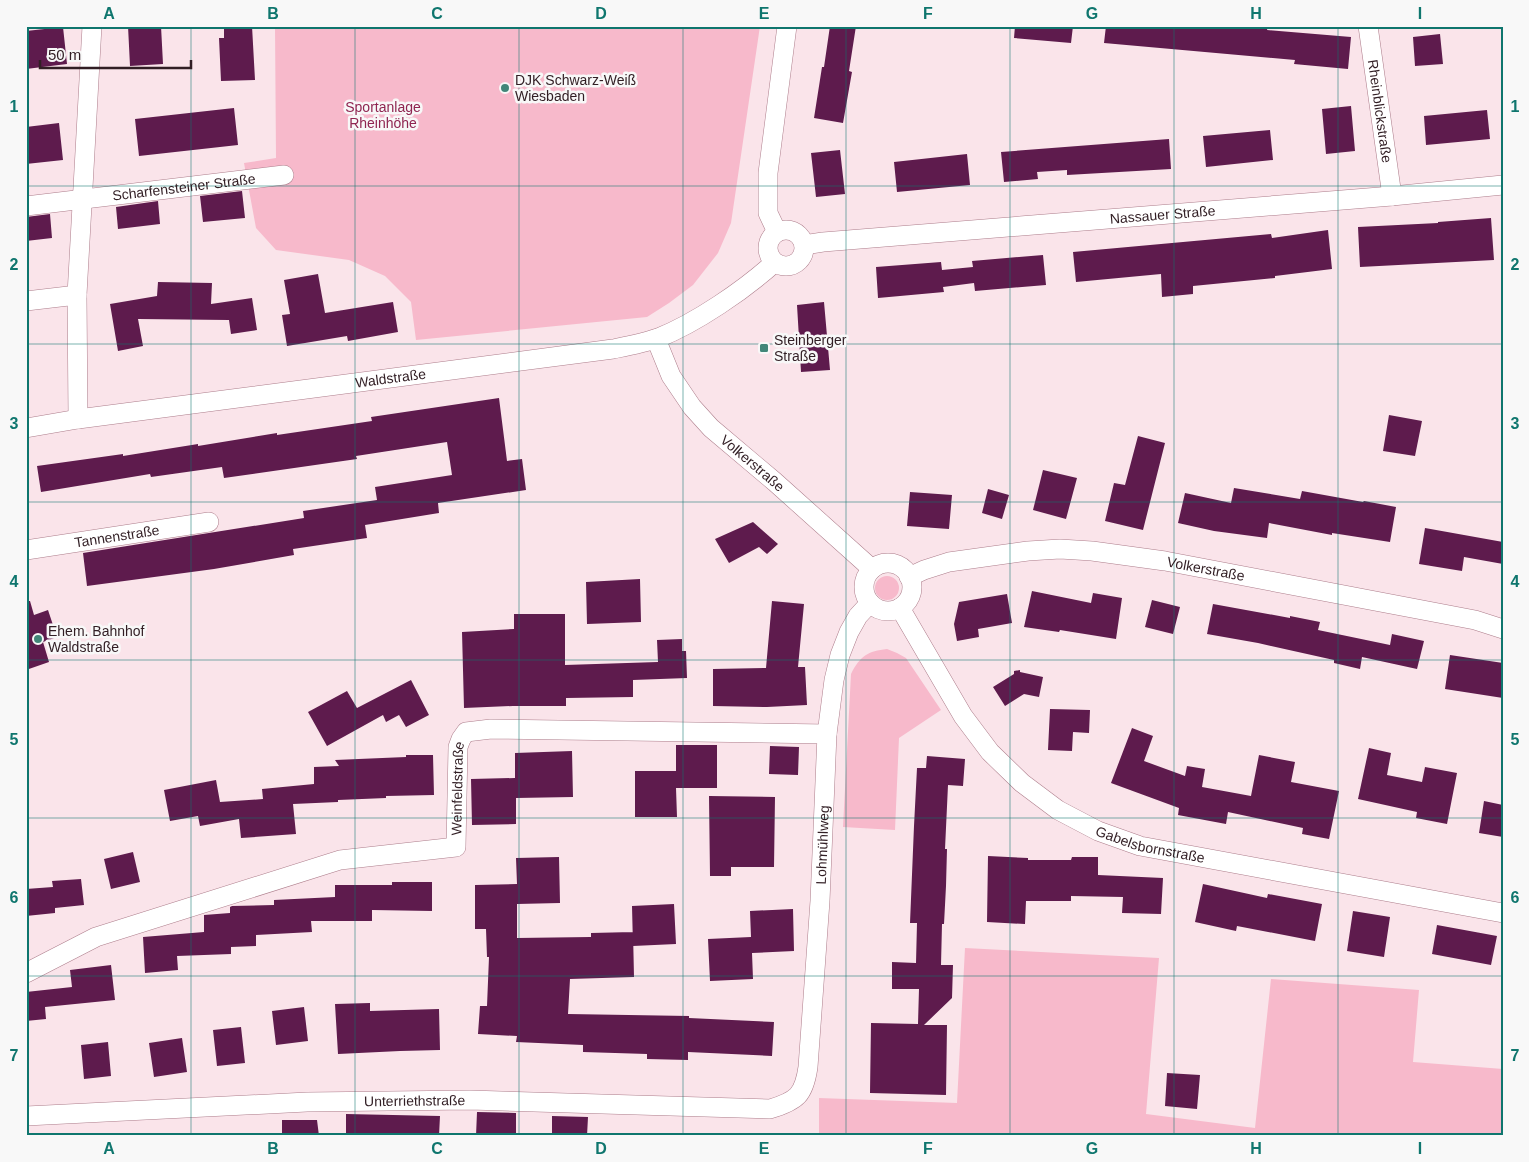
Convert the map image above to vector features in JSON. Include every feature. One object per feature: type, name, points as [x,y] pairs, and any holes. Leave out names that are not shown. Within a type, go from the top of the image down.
[{"type":"street","points":[[78,419],[77,295],[92,26]]},
{"type":"street","points":[[777,232],[768,213],[768,172],[787,26]]},
{"type":"street","name":"Rheinblickstraße","points":[[1368,26],[1392,196]]},
{"type":"street","name":"Scharfensteiner Straße","points":[[26,206],[284,174]]},
{"type":"street","name":"Nassauer Straße","points":[[804,246],[823,242],[1392,196],[1503,185]]},
{"type":"street","points":[[789,230],[794,232],[802,240],[804,246],[802,256],[795,265],[784,267],[774,263],[768,255],[767,246],[770,238],[777,232],[789,230]]},
{"type":"street","name":"Waldstraße","points":[[26,428],[78,419],[606,350],[656,339],[682,327],[741,289],[758,278],[774,263]]},
{"type":"street","points":[[26,301],[77,295]]},
{"type":"street","name":"Volkerstraße","points":[[656,339],[671,376],[692,407],[711,428],[775,482],[872,569]]},
{"type":"street","name":"Tannenstraße","points":[[26,550],[209,522]]},
{"type":"street","name":"Volkerstraße","points":[[909,577],[949,562],[1028,551],[1060,549],[1092,551],[1174,563],[1475,620],[1503,628]]},
{"type":"street","points":[[892,564],[905,570],[909,577],[912,584],[911,591],[905,604],[900,608],[881,610],[870,603],[866,597],[864,582],[867,575],[878,565],[892,564]]},
{"type":"street","name":"Lohmühlweg","points":[[799,1094],[805,1083],[808,1067],[820,901],[827,734],[834,680],[840,655],[849,632],[858,616],[870,603]]},
{"type":"street","name":"Gabelsbornstraße","points":[[900,608],[963,716],[990,752],[1029,789],[1058,810],[1098,831],[1140,846],[1503,913]]},
{"type":"street","name":"Weinfeldstraße","points":[[26,973],[96,937],[340,860],[456,847],[458,747],[460,739],[466,732],[491,729],[827,734]]},
{"type":"street","name":"Unterriethstraße","points":[[26,1116],[308,1102],[470,1100],[770,1109],[787,1104],[799,1094]]},
{"type":"green space","name":"Sportanlage Rheinhöhe","points":[[275,26],[760,26],[731,223],[718,253],[693,285],[647,317],[416,340],[411,302],[385,276],[349,260],[276,250],[256,228],[244,163],[276,158]]},
{"type":"green space","points":[[887,576],[896,579],[899,588],[896,597],[887,600],[878,597],[875,588],[878,579]]},
{"type":"green space","points":[[887,649],[906,658],[941,710],[899,738],[895,830],[843,827],[851,674],[865,656],[875,651]]},
{"type":"green space","points":[[965,948],[1159,958],[1146,1114],[1255,1128],[1271,979],[1419,990],[1413,1062],[1503,1069],[1503,1136],[819,1136],[819,1098],[957,1103]]},
{"type":"building","points":[[128,26],[161,26],[163,64],[130,66]]},
{"type":"building","points":[[224,26],[252,26],[255,80],[221,81],[219,38],[224,38]]},
{"type":"building","points":[[830,26],[856,26],[849,71],[852,72],[843,123],[814,118]]},
{"type":"building","points":[[1015,26],[1073,26],[1071,43],[1014,38]]},
{"type":"building","points":[[1106,26],[1268,26],[1267,30],[1351,37],[1348,69],[1294,64],[1295,60],[1104,43]]},
{"type":"building","points":[[63,27],[67,64],[26,69],[26,31]]},
{"type":"building","points":[[1440,34],[1443,64],[1415,66],[1413,37]]},
{"type":"building","points":[[1351,106],[1355,151],[1326,154],[1322,109]]},
{"type":"building","points":[[234,108],[238,145],[139,156],[135,119]]},
{"type":"building","points":[[1487,110],[1490,139],[1426,145],[1424,116]]},
{"type":"building","points":[[59,123],[63,160],[26,164],[26,127]]},
{"type":"building","points":[[1270,130],[1273,160],[1206,167],[1203,136]]},
{"type":"building","points":[[1169,139],[1171,169],[1067,175],[1067,170],[1037,172],[1038,179],[1004,182],[1001,152]]},
{"type":"building","points":[[840,150],[845,194],[816,197],[811,153]]},
{"type":"building","points":[[967,154],[970,185],[897,192],[894,162]]},
{"type":"building","points":[[242,191],[245,218],[203,222],[200,196]]},
{"type":"building","points":[[158,201],[160,224],[118,229],[116,207]]},
{"type":"building","points":[[50,214],[52,238],[26,241],[26,217]]},
{"type":"building","points":[[1491,218],[1494,260],[1360,267],[1358,227]]},
{"type":"building","points":[[1328,230],[1332,269],[1275,276],[1275,278],[1193,286],[1193,294],[1162,297],[1161,274],[1076,282],[1073,252],[1271,234],[1272,238]]},
{"type":"building","points":[[1043,255],[1046,285],[975,291],[974,283],[943,287],[944,292],[878,298],[876,267],[941,262],[942,270],[973,267],[972,261]]},
{"type":"building","points":[[318,274],[325,313],[393,302],[398,332],[348,341],[347,336],[287,346],[282,315],[290,314],[284,280]]},
{"type":"building","points":[[158,282],[212,283],[211,304],[252,298],[257,330],[231,334],[229,320],[138,319],[143,346],[118,351],[110,304],[157,296]]},
{"type":"building","points":[[824,302],[830,370],[801,372],[797,305]]},
{"type":"building","points":[[499,398],[507,461],[522,459],[526,490],[438,503],[439,513],[365,525],[367,538],[293,549],[294,555],[214,569],[87,586],[83,553],[304,518],[303,511],[377,500],[375,487],[452,475],[447,442],[356,456],[357,459],[224,478],[222,467],[151,477],[150,474],[41,492],[37,466],[123,454],[123,456],[198,444],[198,446],[277,433],[277,435],[372,421],[371,417]]},
{"type":"building","points":[[1389,415],[1422,421],[1415,456],[1383,451]]},
{"type":"building","points":[[1138,436],[1165,443],[1143,530],[1105,521],[1114,483],[1125,485]]},
{"type":"building","points":[[1043,470],[1077,478],[1066,519],[1033,510]]},
{"type":"building","points":[[1234,488],[1300,499],[1302,491],[1396,507],[1390,542],[1332,533],[1332,535],[1269,523],[1267,538],[1214,531],[1178,523],[1185,493],[1231,503]]},
{"type":"building","points":[[988,489],[1009,495],[1002,519],[982,513]]},
{"type":"building","points":[[910,492],[952,495],[949,529],[907,526]]},
{"type":"building","points":[[753,522],[778,544],[767,554],[759,547],[729,563],[715,539]]},
{"type":"building","points":[[1425,528],[1503,542],[1503,564],[1464,557],[1462,571],[1419,564]]},
{"type":"building","points":[[640,579],[641,622],[587,624],[586,582]]},
{"type":"building","points":[[1032,591],[1091,603],[1093,593],[1122,598],[1116,639],[1060,630],[1059,632],[1024,627]]},
{"type":"building","points":[[1007,594],[1012,623],[978,629],[979,637],[957,641],[954,624],[959,602]]},
{"type":"building","points":[[1152,600],[1180,607],[1173,634],[1145,627]]},
{"type":"building","name":"Ehem. Bahnhof Waldstraße","points":[[26,601],[30,601],[34,615],[48,610],[57,637],[43,642],[49,662],[26,670]]},
{"type":"building","points":[[772,601],[804,604],[798,667],[805,667],[807,705],[767,707],[713,706],[713,669],[766,668]]},
{"type":"building","points":[[1213,604],[1320,622],[1318,630],[1390,645],[1392,634],[1424,641],[1417,669],[1362,657],[1360,669],[1334,663],[1334,660],[1207,634]]},
{"type":"building","points":[[514,614],[565,614],[565,665],[658,662],[657,640],[682,639],[682,651],[686,651],[687,678],[633,680],[633,697],[566,698],[566,706],[464,708],[462,632],[514,629]]},
{"type":"building","points":[[1450,655],[1503,663],[1503,698],[1445,689]]},
{"type":"building","points":[[1020,670],[1020,672],[1043,677],[1039,697],[1024,694],[1005,706],[993,687],[1014,674],[1014,671]]},
{"type":"building","points":[[411,680],[429,715],[406,727],[399,715],[386,722],[383,715],[327,746],[308,712],[347,691],[357,708]]},
{"type":"building","points":[[1050,709],[1090,710],[1089,733],[1073,732],[1072,751],[1048,750]]},
{"type":"building","points":[[1132,728],[1153,736],[1144,761],[1185,776],[1187,766],[1205,769],[1202,787],[1251,796],[1259,755],[1295,762],[1291,782],[1339,791],[1329,839],[1302,834],[1303,828],[1228,812],[1226,824],[1178,815],[1179,808],[1111,783]]},
{"type":"building","points":[[676,745],[717,745],[717,788],[676,788],[677,817],[635,817],[635,771],[676,771]]},
{"type":"building","points":[[770,746],[799,747],[798,775],[769,774]]},
{"type":"building","points":[[1369,748],[1391,753],[1387,775],[1422,782],[1425,767],[1457,773],[1447,824],[1416,818],[1417,812],[1358,799]]},
{"type":"building","points":[[572,751],[573,797],[516,798],[516,824],[472,825],[471,779],[515,778],[515,753]]},
{"type":"building","points":[[406,755],[433,755],[434,795],[386,796],[386,798],[293,804],[296,834],[241,838],[239,819],[200,826],[198,816],[170,821],[164,790],[216,780],[220,802],[263,799],[262,789],[314,784],[314,767],[339,766],[335,760],[406,757]]},
{"type":"building","points":[[927,756],[965,759],[963,786],[948,785],[945,849],[947,849],[946,886],[944,924],[942,924],[941,965],[953,965],[952,998],[924,1025],[947,1025],[946,1095],[870,1093],[871,1023],[918,1024],[919,989],[892,989],[892,962],[916,963],[917,923],[910,923],[917,768],[926,768]]},
{"type":"building","points":[[709,796],[775,797],[774,867],[731,867],[731,876],[710,876]]},
{"type":"building","points":[[1484,801],[1503,805],[1503,837],[1479,833]]},
{"type":"building","points":[[133,852],[140,882],[111,889],[104,859]]},
{"type":"building","points":[[988,856],[1028,858],[1028,860],[1071,860],[1072,857],[1098,857],[1098,875],[1163,878],[1161,914],[1122,913],[1123,897],[1071,896],[1071,901],[1026,901],[1025,924],[987,922]]},
{"type":"building","points":[[559,857],[560,903],[517,904],[517,938],[591,937],[591,933],[633,932],[634,977],[570,979],[568,1014],[689,1016],[689,1018],[774,1022],[772,1056],[688,1052],[688,1060],[647,1059],[647,1054],[583,1052],[583,1045],[516,1042],[517,1036],[478,1034],[480,1006],[487,1006],[489,957],[487,957],[486,929],[475,929],[475,885],[517,884],[516,858]]},
{"type":"building","points":[[81,879],[84,905],[55,908],[55,913],[26,916],[26,889],[53,887],[52,881]]},
{"type":"building","points":[[392,882],[432,882],[432,911],[372,910],[372,921],[311,921],[312,932],[256,935],[256,946],[231,947],[231,954],[177,956],[178,970],[145,973],[143,937],[204,932],[204,915],[230,913],[230,907],[232,906],[274,905],[274,900],[335,897],[335,885],[392,885]]},
{"type":"building","points":[[1203,884],[1267,898],[1268,894],[1322,904],[1315,941],[1237,926],[1236,931],[1195,922]]},
{"type":"building","points":[[674,904],[676,944],[633,946],[632,906]]},
{"type":"building","points":[[793,909],[794,951],[752,953],[753,979],[710,981],[708,939],[751,937],[750,911]]},
{"type":"building","points":[[1353,911],[1390,917],[1384,957],[1347,951]]},
{"type":"building","points":[[1437,925],[1497,936],[1491,965],[1432,954]]},
{"type":"building","points":[[111,965],[115,1000],[45,1007],[46,1019],[26,1021],[26,992],[72,987],[70,970]]},
{"type":"building","points":[[370,1003],[370,1011],[439,1009],[440,1050],[338,1054],[335,1004]]},
{"type":"building","points":[[304,1007],[308,1041],[276,1045],[272,1011]]},
{"type":"building","points":[[241,1027],[245,1063],[217,1066],[213,1030]]},
{"type":"building","points":[[182,1038],[187,1072],[154,1077],[149,1043]]},
{"type":"building","points":[[108,1042],[111,1076],[84,1079],[81,1045]]},
{"type":"building","points":[[1167,1073],[1200,1075],[1197,1109],[1165,1106]]},
{"type":"building","points":[[477,1112],[516,1113],[516,1136],[476,1136]]},
{"type":"building","points":[[346,1114],[440,1116],[439,1136],[346,1136]]},
{"type":"building","points":[[552,1116],[588,1117],[587,1136],[552,1136]]},
{"type":"building","points":[[282,1120],[317,1120],[319,1136],[282,1136]]},
{"type":"place","name":"DJK Schwarz-Weiß Wiesbaden","points":[[505,88]]},
{"type":"place","name":"Steinberger Straße","points":[[764,348]]},
{"type":"place","name":"Ehem. Bahnhof Waldstraße","points":[[38,639]]}]
